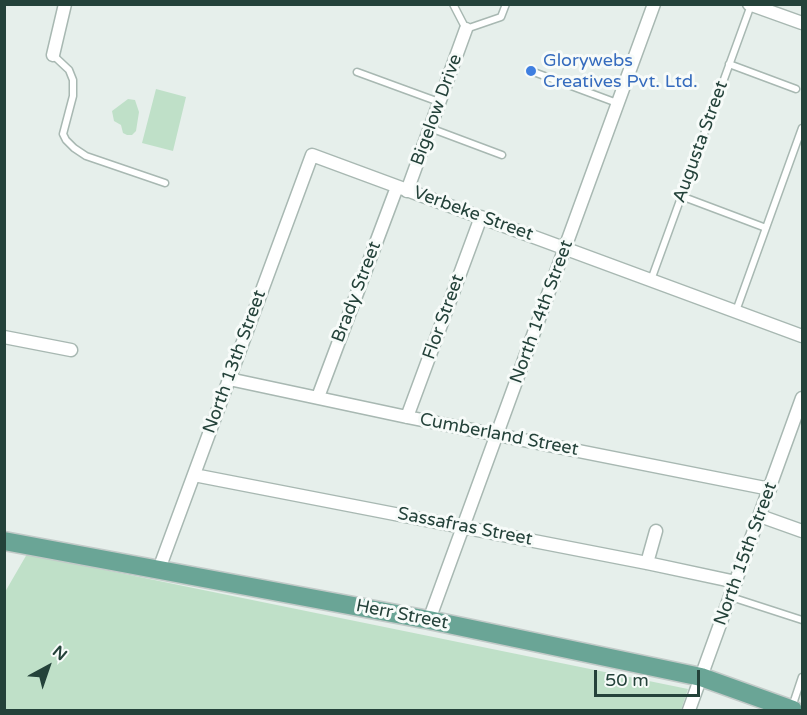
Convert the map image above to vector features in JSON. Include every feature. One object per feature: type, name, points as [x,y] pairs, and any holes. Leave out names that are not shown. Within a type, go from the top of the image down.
[{"type":"main road","name":"Herr Street","points":[[4,540],[429,620],[701,677],[792,710]]},
{"type":"street","points":[[53,56],[65,4]]},
{"type":"street","name":"North 14th Street","points":[[429,620],[654,4]]},
{"type":"street","points":[[750,5],[802,23]]},
{"type":"street","name":"Bigelow Drive","points":[[402,189],[430,128],[466,29]]},
{"type":"street","name":"Verbeke Street","points":[[312,155],[802,336]]},
{"type":"street","name":"North 13th Street","points":[[159,569],[312,155]]},
{"type":"street","name":"Brady Street","points":[[318,397],[402,189]]},
{"type":"street","name":"Flor Street","points":[[407,417],[481,217]]},
{"type":"street","points":[[4,337],[71,350]]},
{"type":"street","name":"Cumberland Street","points":[[229,379],[770,489]]},
{"type":"street","name":"North 15th Street","points":[[689,711],[802,398]]},
{"type":"street","name":"Sassafras Street","points":[[194,475],[736,582]]},
{"type":"street","points":[[760,516],[802,531]]},
{"type":"street","points":[[648,563],[656,531]]},
{"type":"lane","points":[[453,4],[466,29],[501,17],[506,4]]},
{"type":"lane","name":"Augusta Street","points":[[651,280],[750,5]]},
{"type":"lane","points":[[53,56],[69,70],[73,80],[73,96],[63,134],[66,141],[86,156],[165,183]]},
{"type":"lane","points":[[729,64],[796,89]]},
{"type":"lane","points":[[531,71],[616,103]]},
{"type":"lane","points":[[357,72],[439,102]]},
{"type":"lane","points":[[430,128],[502,155]]},
{"type":"lane","points":[[736,311],[802,128]]},
{"type":"lane","points":[[681,196],[766,228]]},
{"type":"lane","points":[[731,597],[802,620]]},
{"type":"lane","points":[[792,710],[802,677]]},
{"type":"green space","points":[[156,89],[186,97],[173,151],[142,143]]},
{"type":"green space","points":[[128,99],[135,100],[139,112],[136,131],[132,135],[123,133],[121,125],[114,121],[112,111]]},
{"type":"green space","points":[[27,554],[688,689],[681,710],[5,710],[5,592]]},
{"type":"place","name":"Glorywebs Creatives Pvt. Ltd.","points":[[531,71]]}]
